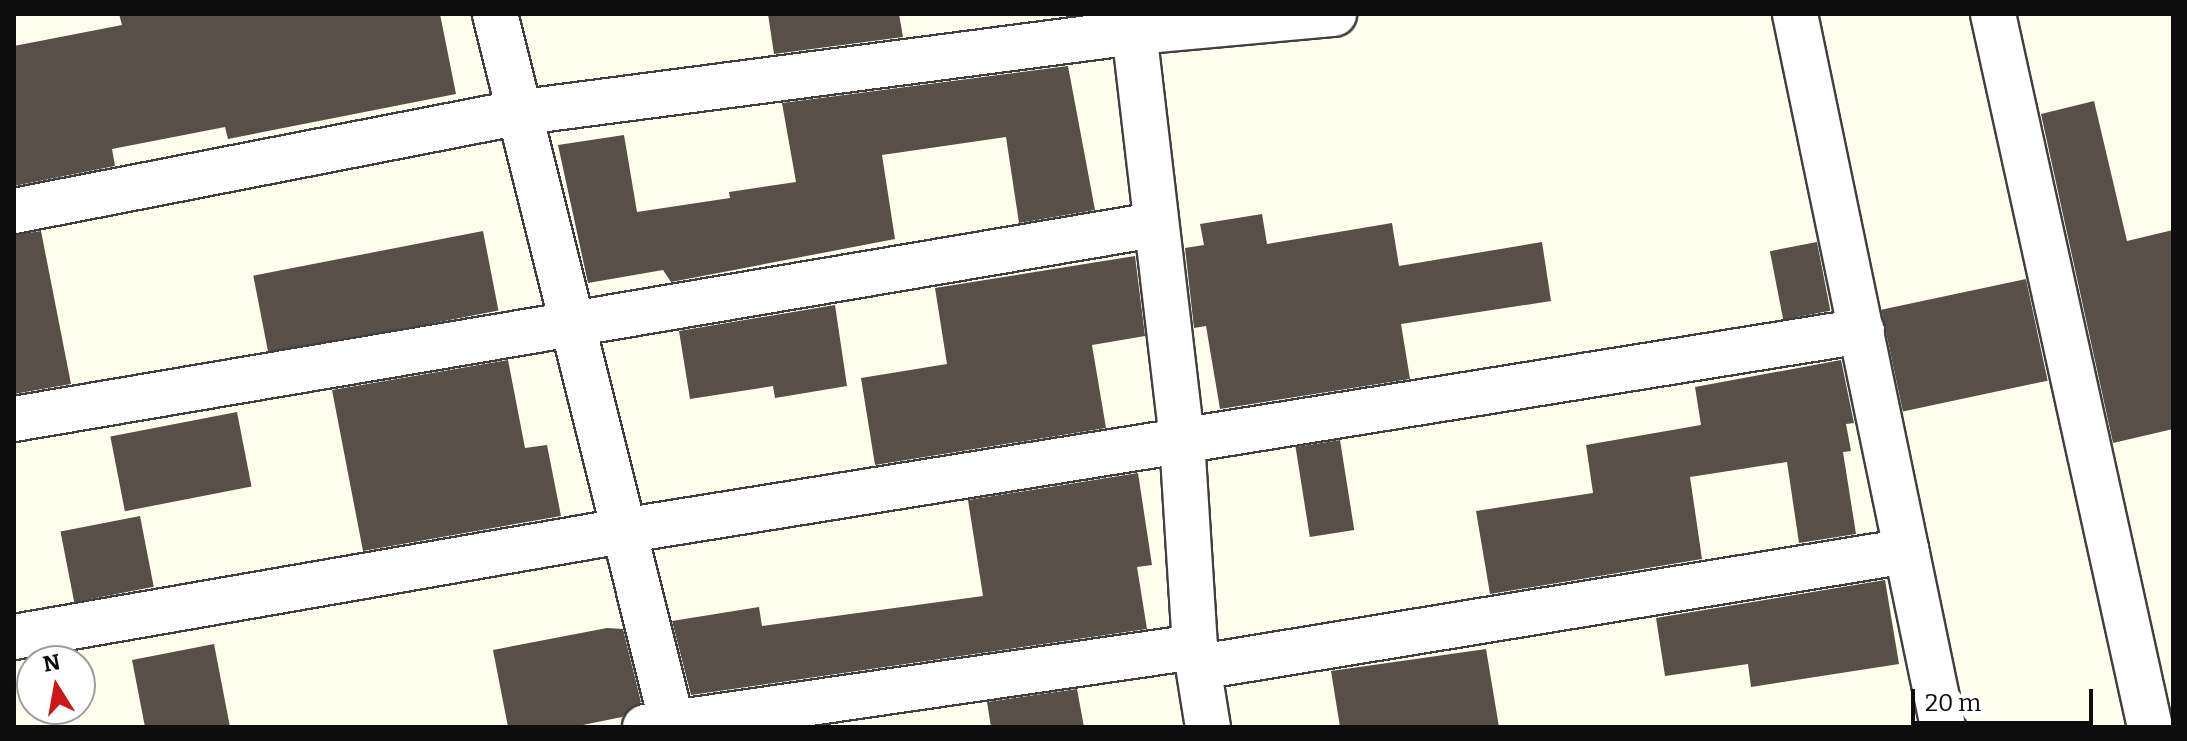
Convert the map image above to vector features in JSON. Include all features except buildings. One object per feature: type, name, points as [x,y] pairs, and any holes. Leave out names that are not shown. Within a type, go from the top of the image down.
[{"type":"street","points":[[495,14],[516,113],[622,531],[662,725],[1198,657],[1907,551]]},
{"type":"street","points":[[14,211],[516,113],[1133,23],[1334,14]]},
{"type":"street","points":[[1795,14],[1943,727]]},
{"type":"street","points":[[1993,14],[2150,727]]},
{"type":"street","points":[[1133,23],[1154,225],[1182,440],[1198,657],[1208,727]]},
{"type":"street","points":[[14,419],[570,321],[1154,225]]},
{"type":"street","points":[[14,637],[622,531],[1862,331]]}]
